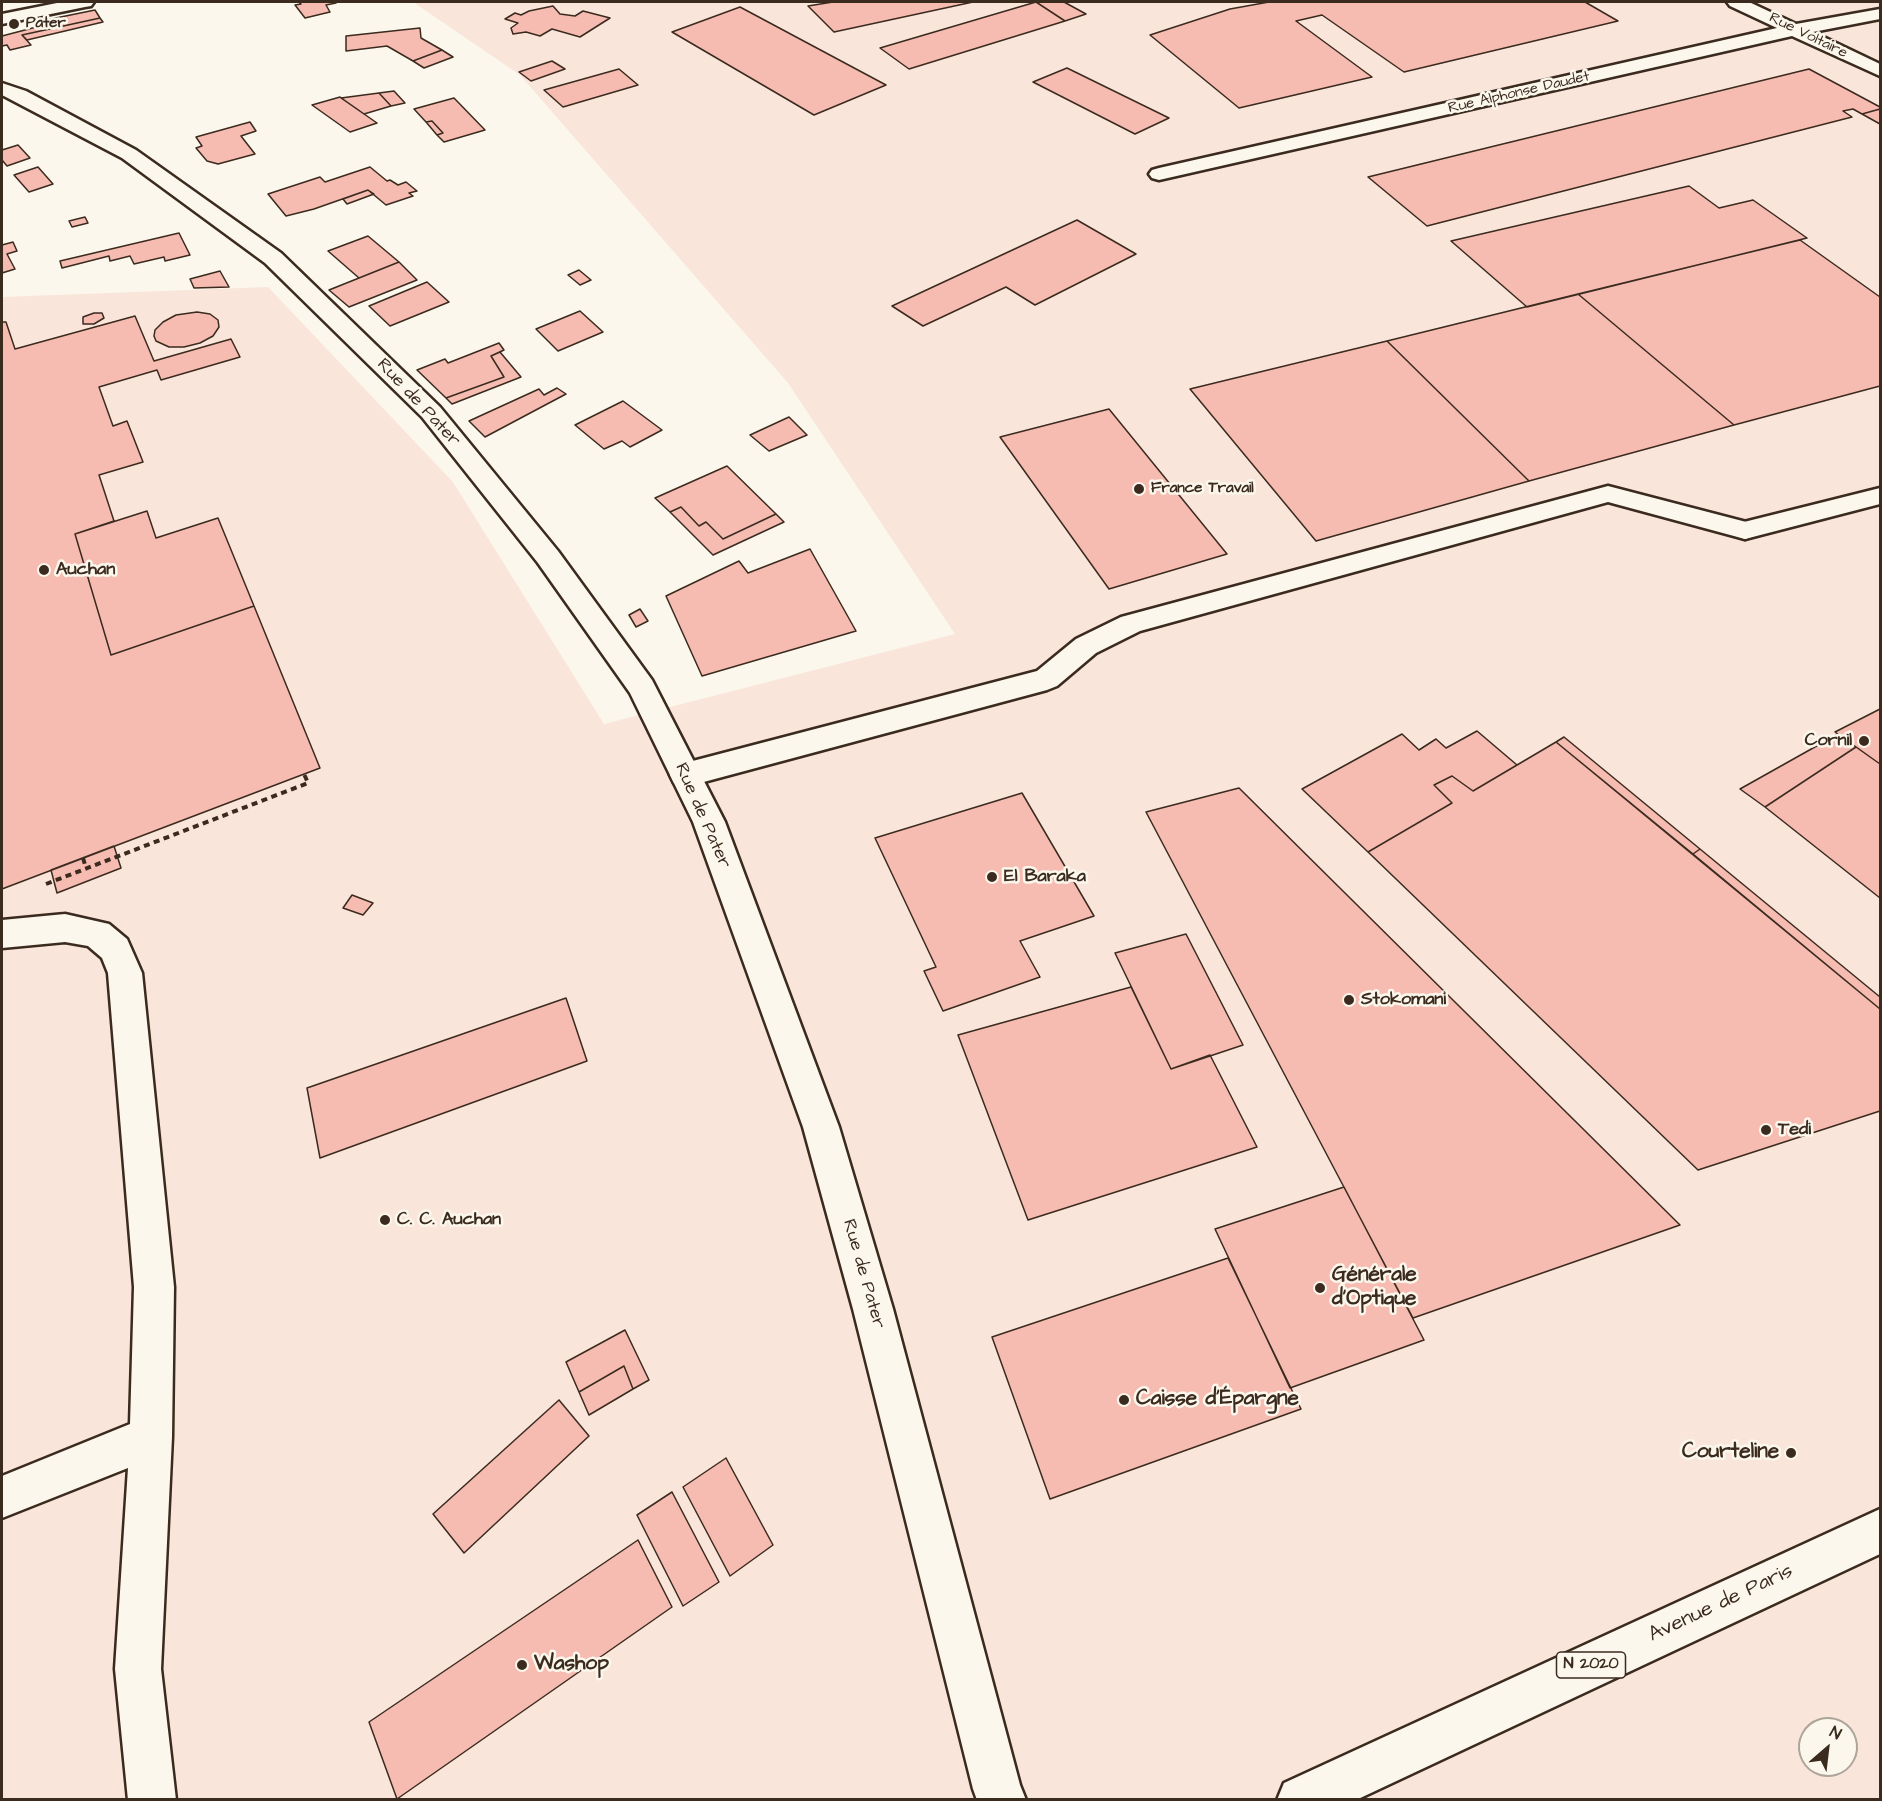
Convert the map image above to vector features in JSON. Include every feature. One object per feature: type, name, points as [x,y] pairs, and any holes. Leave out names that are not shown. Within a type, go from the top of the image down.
[{"type":"street","points":[[2,19],[85,2]]},
{"type":"street","name":"Rue Voltaire","points":[[1736,2],[1881,71]]},
{"type":"street","name":"Rue Alphonse Daudet","points":[[1159,174],[1794,30],[1881,14]]},
{"type":"street","name":"Rue de Pater","points":[[2,89],[19,95],[129,154],[273,258],[431,411],[555,566],[642,688],[709,822],[821,1127],[873,1309],[994,1778],[1002,1800]]},
{"type":"street","points":[[685,775],[1047,679],[1086,646],[1131,624],[1608,494],[1745,530],[1881,496]]},
{"type":"street","points":[[2,934],[65,928],[97,934],[115,949],[125,973],[154,1287],[151,1437],[138,1669],[152,1800]]},
{"type":"street","points":[[2,1497],[151,1437]]},
{"type":"street","name":"Avenue de Paris","points":[[1301,1800],[1881,1531]]},
{"type":"street","points":[[135,1800],[146,1749]]},
{"type":"path","points":[[44,885],[308,783],[304,774]]},
{"type":"path","points":[[83,858],[86,868]]},
{"type":"shaded area","points":[[413,2],[1880,2],[1880,1799],[2,1799],[2,297],[268,287],[453,482],[604,724],[955,634],[788,383],[520,75]]},
{"type":"building","points":[[299,2],[336,3],[326,5],[330,12],[305,18],[295,5],[301,4]]},
{"type":"building","points":[[833,2],[973,2],[834,32],[808,6]]},
{"type":"building","points":[[1036,2],[1065,21],[909,69],[880,48]]},
{"type":"building","points":[[1036,2],[1064,2],[1086,14],[1065,21]]},
{"type":"building","points":[[1269,2],[1585,2],[1618,21],[1404,72],[1322,15],[1296,21],[1372,77],[1239,108],[1150,35],[1230,9]]},
{"type":"building","points":[[553,6],[560,14],[575,16],[583,11],[610,18],[580,37],[552,29],[540,36],[526,32],[513,34],[511,28],[518,23],[505,19],[515,13],[521,15]]},
{"type":"building","points":[[740,7],[886,85],[814,115],[672,32]]},
{"type":"building","points":[[95,10],[100,18],[22,35],[31,45],[10,50],[7,45],[2,46],[2,36],[44,25],[41,21]]},
{"type":"building","points":[[100,18],[103,22],[27,40],[22,35]]},
{"type":"building","points":[[420,28],[421,38],[442,50],[413,61],[387,46],[346,51],[346,36]]},
{"type":"building","points":[[442,50],[453,57],[424,68],[413,61]]},
{"type":"building","points":[[552,61],[565,69],[531,81],[519,72]]},
{"type":"building","points":[[1067,68],[1169,118],[1135,134],[1033,82]]},
{"type":"building","points":[[619,69],[638,85],[563,107],[544,90]]},
{"type":"building","points":[[1809,69],[1880,109],[1862,114],[1853,109],[1843,111],[1852,117],[1427,226],[1368,177]]},
{"type":"building","points":[[394,91],[405,103],[391,106],[379,93]]},
{"type":"building","points":[[379,93],[391,106],[364,114],[341,98]]},
{"type":"building","points":[[340,97],[377,123],[350,132],[312,105]]},
{"type":"building","points":[[454,98],[485,130],[444,142],[437,135],[443,133],[432,121],[426,122],[414,109]]},
{"type":"building","points":[[1880,109],[1880,124],[1862,114]]},
{"type":"building","points":[[432,121],[443,133],[437,135],[426,122]]},
{"type":"building","points":[[250,122],[256,131],[241,136],[255,154],[218,164],[207,161],[196,148],[202,146],[196,137]]},
{"type":"building","points":[[18,145],[30,158],[7,166],[2,160],[2,150]]},
{"type":"building","points":[[38,167],[53,184],[29,192],[14,175]]},
{"type":"building","points":[[370,167],[387,181],[390,180],[398,185],[406,182],[417,191],[409,193],[413,196],[386,205],[368,190],[286,216],[268,194],[320,177],[325,182]]},
{"type":"building","points":[[1689,186],[1719,208],[1753,200],[1807,238],[1527,307],[1451,241]]},
{"type":"building","points":[[368,190],[374,194],[347,204],[343,199]]},
{"type":"building","points":[[85,217],[88,223],[72,227],[69,221]]},
{"type":"building","points":[[1077,220],[1136,254],[1035,305],[1006,287],[923,326],[892,306]]},
{"type":"building","points":[[179,233],[190,255],[165,261],[164,257],[134,264],[130,256],[110,261],[109,256],[62,268],[60,261]]},
{"type":"building","points":[[368,236],[399,262],[359,278],[328,251]]},
{"type":"building","points":[[1800,240],[1880,297],[1880,386],[1734,425],[1578,294]]},
{"type":"building","points":[[13,242],[17,251],[7,254],[15,269],[2,273],[2,245]]},
{"type":"building","points":[[399,262],[417,280],[349,307],[329,290]]},
{"type":"building","points":[[579,270],[591,280],[580,285],[568,275]]},
{"type":"building","points":[[220,271],[229,287],[194,288],[190,279]]},
{"type":"building","points":[[427,282],[449,302],[390,326],[369,306]]},
{"type":"building","points":[[1578,294],[1734,425],[1529,481],[1387,341]]},
{"type":"building","points":[[580,311],[603,332],[558,351],[536,329]]},
{"type":"building","points":[[197,312],[210,314],[218,320],[219,327],[213,336],[200,343],[184,347],[169,347],[156,341],[155,330],[163,322],[176,315]]},
{"type":"building","points":[[102,313],[104,318],[94,324],[83,324],[83,317]]},
{"type":"building","name":"Auchan","points":[[135,316],[154,361],[231,339],[240,357],[161,380],[157,370],[99,387],[113,426],[127,421],[143,462],[99,475],[114,521],[75,534],[111,655],[254,606],[320,768],[2,889],[2,322],[6,322],[15,349]]},
{"type":"building","points":[[1387,341],[1529,481],[1316,541],[1190,389]]},
{"type":"building","points":[[499,343],[504,350],[491,356],[504,377],[446,398],[417,370],[445,359],[448,363]]},
{"type":"building","points":[[500,352],[521,377],[452,404],[446,398],[504,377],[491,356]]},
{"type":"building","points":[[557,388],[566,394],[485,437],[469,421],[539,389],[544,395]]},
{"type":"building","points":[[623,401],[662,430],[630,447],[622,441],[604,449],[575,425]]},
{"type":"building","points":[[1109,409],[1227,554],[1109,589],[1000,437]]},
{"type":"building","points":[[789,417],[807,435],[769,451],[750,435]]},
{"type":"building","points":[[727,466],[776,514],[723,539],[706,522],[699,526],[681,507],[670,512],[655,498]]},
{"type":"building","points":[[681,507],[699,526],[706,522],[723,539],[776,514],[784,522],[713,555],[670,512]]},
{"type":"building","points":[[147,511],[156,538],[218,518],[254,606],[111,655],[75,534]]},
{"type":"building","points":[[810,549],[856,631],[702,676],[666,596],[739,561],[748,573]]},
{"type":"building","points":[[640,609],[648,621],[636,627],[629,615]]},
{"type":"building","name":"Cornil","points":[[1880,709],[1880,764],[1835,732]]},
{"type":"building","points":[[1477,731],[1517,765],[1473,791],[1452,776],[1434,785],[1452,803],[1368,852],[1302,789],[1402,734],[1419,750],[1436,739],[1446,748]]},
{"type":"building","points":[[1838,734],[1856,747],[1765,807],[1740,789]]},
{"type":"building","points":[[1564,737],[1700,849],[1693,854],[1556,742]]},
{"type":"building","points":[[1556,742],[1880,1009],[1880,1111],[1698,1170],[1368,852],[1452,803],[1434,785],[1452,776],[1473,791]]},
{"type":"building","points":[[1856,747],[1880,764],[1880,898],[1765,807]]},
{"type":"building","name":"Stokomani","points":[[1239,788],[1680,1225],[1413,1318],[1146,812]]},
{"type":"building","points":[[1022,793],[1094,916],[1020,941],[1040,977],[943,1011],[924,971],[936,967],[875,838]]},
{"type":"building","points":[[114,846],[121,868],[57,893],[51,870]]},
{"type":"building","points":[[1700,849],[1880,997],[1880,1009],[1693,854]]},
{"type":"building","points":[[352,895],[373,903],[363,915],[343,908]]},
{"type":"building","points":[[1186,934],[1243,1045],[1171,1069],[1115,953]]},
{"type":"building","points":[[1131,987],[1171,1069],[1210,1055],[1257,1147],[1028,1220],[958,1035]]},
{"type":"building","points":[[566,998],[587,1061],[320,1158],[307,1088]]},
{"type":"building","name":"Générale d'Optique","points":[[1344,1187],[1424,1340],[1290,1388],[1215,1229]]},
{"type":"building","points":[[1228,1258],[1301,1409],[1050,1499],[992,1337]]},
{"type":"building","points":[[625,1330],[649,1380],[633,1389],[624,1366],[579,1392],[566,1362]]},
{"type":"building","points":[[624,1366],[633,1389],[589,1415],[579,1392]]},
{"type":"building","points":[[559,1400],[589,1436],[464,1553],[433,1514]]},
{"type":"building","points":[[726,1458],[773,1545],[730,1576],[683,1487]]},
{"type":"building","points":[[672,1492],[719,1582],[683,1606],[637,1515]]},
{"type":"building","name":"Washop","points":[[638,1540],[672,1607],[397,1799],[369,1722]]},
{"type":"place","name":"Pater","points":[[14,24]]},
{"type":"place","name":"France Travail","points":[[1139,489]]},
{"type":"place","name":"Auchan","points":[[44,570]]},
{"type":"place","name":"Cornil","points":[[1864,741]]},
{"type":"place","name":"El Baraka","points":[[992,877]]},
{"type":"place","name":"Stokomani","points":[[1349,1000]]},
{"type":"place","name":"Tedi","points":[[1766,1130]]},
{"type":"place","name":"C. C. Auchan","points":[[385,1220]]},
{"type":"place","name":"Générale d'Optique","points":[[1320,1288]]},
{"type":"place","name":"Caisse d'Épargne","points":[[1124,1400]]},
{"type":"place","name":"Courteline","points":[[1791,1453]]},
{"type":"place","name":"Washop","points":[[522,1665]]}]
